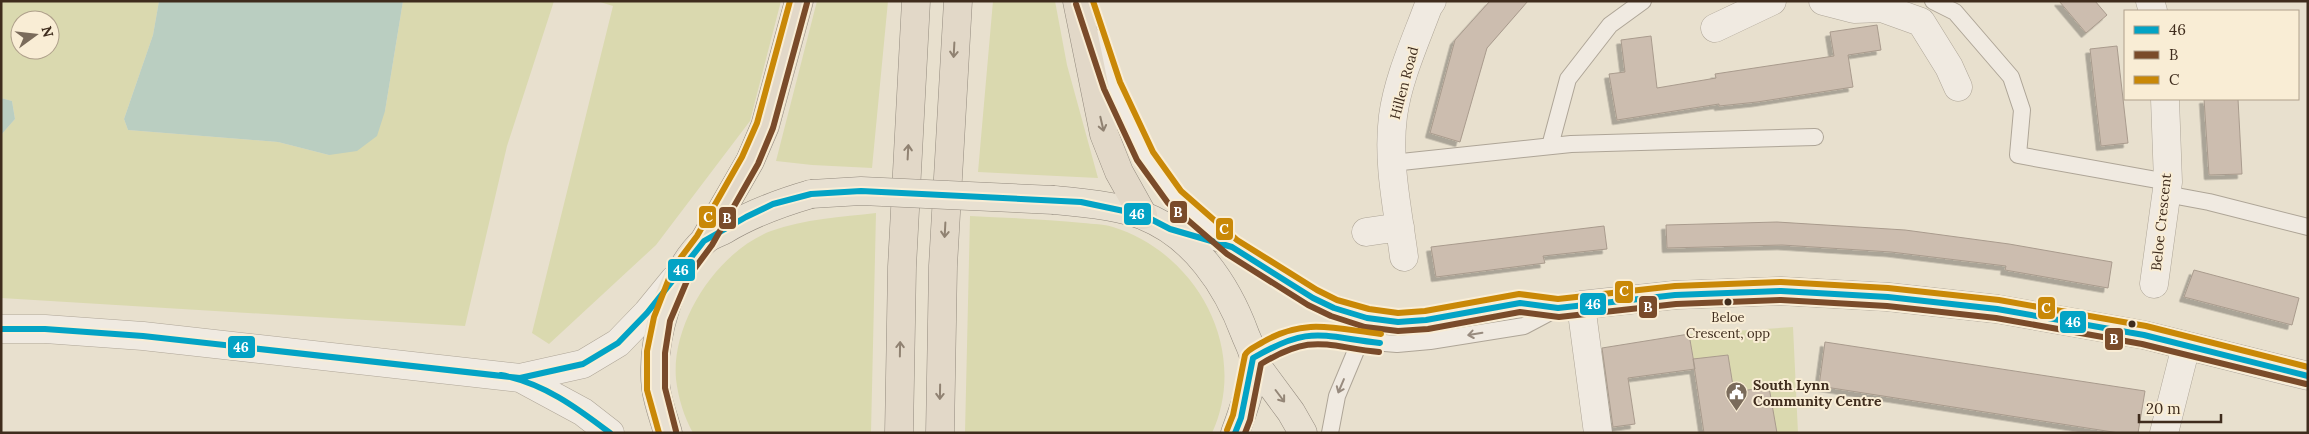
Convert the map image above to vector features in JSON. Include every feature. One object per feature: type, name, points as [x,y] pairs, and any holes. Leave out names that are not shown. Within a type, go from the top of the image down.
[{"type":"highway","points":[[704,241],[750,161],[765,126],[799,1]]},
{"type":"highway","points":[[899,433],[902,267],[916,1]]},
{"type":"highway","points":[[940,433],[942,266],[958,1]]},
{"type":"highway","points":[[1077,1],[1104,134],[1119,172],[1143,215]]},
{"type":"main road","points":[[668,433],[656,389],[656,352],[662,319],[681,272],[704,241],[773,204],[811,194],[861,191],[1081,202],[1143,215],[1170,229],[1204,261],[1227,293],[1254,360],[1291,412],[1303,433]]},
{"type":"main road","points":[[1235,433],[1254,360]]},
{"type":"street","name":"Hillen Road","points":[[1404,257],[1392,163],[1393,116],[1414,44],[1432,1]]},
{"type":"street","points":[[1715,28],[1772,1]]},
{"type":"street","points":[[1823,1],[1854,9],[1882,8],[1921,22],[1949,67],[1958,87]]},
{"type":"street","name":"Beloe Crescent","points":[[2154,284],[2167,188],[2165,100]]},
{"type":"street","points":[[1366,232],[1400,227]]},
{"type":"street","points":[[520,378],[583,364],[618,343],[648,313],[681,272]]},
{"type":"street","points":[[1598,433],[1570,307],[1675,294],[1772,291],[1888,297],[1997,309],[2144,335],[2308,376]]},
{"type":"street","points":[[1,329],[45,329],[143,336],[520,378],[583,412],[610,433]]},
{"type":"street","points":[[2164,433],[2186,346]]},
{"type":"lane","points":[[1084,1],[1112,85],[1145,156],[1174,198],[1232,247],[1313,298],[1334,308],[1366,318],[1398,322],[1426,320],[1520,303],[1570,307]]},
{"type":"lane","points":[[1550,146],[1568,79],[1610,25],[1643,1]]},
{"type":"lane","points":[[1933,1],[1955,12],[2011,77],[2022,110],[2018,155],[2167,188],[2209,202],[2308,226]]},
{"type":"lane","points":[[1392,163],[1550,146],[1816,137]]},
{"type":"lane","points":[[1170,229],[1232,247]]},
{"type":"lane","points":[[1254,360],[1277,344],[1296,336],[1323,334],[1360,341],[1397,344],[1430,341],[1524,326],[1570,307]]},
{"type":"lane","points":[[1330,433],[1337,396],[1360,341]]},
{"type":"green space","points":[[1,1],[159,1],[153,35],[124,119],[128,130],[278,142],[329,155],[385,111],[403,1],[554,1],[507,146],[465,326],[1,298],[1,135],[15,119],[12,101],[1,98]]},
{"type":"green space","points":[[597,1],[781,1],[750,121],[656,245],[549,344],[532,333],[613,6]]},
{"type":"green space","points":[[817,1],[888,1],[872,168],[776,161]]},
{"type":"green space","points":[[993,1],[1055,1],[1067,65],[1098,178],[978,172]]},
{"type":"green space","points":[[876,213],[871,433],[693,433],[684,414],[678,393],[676,357],[681,335],[690,312],[716,272],[751,241],[771,231],[810,221]]},
{"type":"green space","points":[[970,216],[1055,220],[1110,226],[1143,240],[1169,258],[1191,282],[1208,309],[1220,338],[1224,369],[1222,401],[1212,433],[965,433]]},
{"type":"green space","points":[[1793,327],[1798,433],[1705,433],[1689,334]]},
{"type":"shaded area","points":[[159,1],[403,1],[385,111],[377,136],[357,151],[329,155],[278,142],[128,130],[124,119],[153,35]]},
{"type":"shaded area","points":[[1,98],[12,101],[15,119],[1,135]]},
{"type":"building","points":[[1490,1],[1528,1],[1487,48],[1460,142],[1430,133],[1455,40]]},
{"type":"building","points":[[2059,1],[2095,1],[2107,15],[2086,33]]},
{"type":"building","points":[[1877,25],[1881,50],[1848,55],[1853,87],[1757,102],[1719,106],[1719,104],[1617,120],[1609,74],[1625,72],[1621,40],[1651,36],[1657,88],[1716,78],[1715,74],[1834,56],[1830,32]]},
{"type":"building","points":[[2117,46],[2128,143],[2101,146],[2090,49]]},
{"type":"building","points":[[2204,100],[2238,100],[2242,174],[2209,175]]},
{"type":"building","points":[[1777,222],[1905,230],[2009,244],[2112,262],[2108,288],[2005,270],[2006,266],[1891,252],[1782,245],[1667,248],[1666,225]]},
{"type":"building","points":[[1604,226],[1607,249],[1543,256],[1545,263],[1436,277],[1431,247]]},
{"type":"building","points":[[2194,270],[2299,298],[2292,325],[2184,297]]},
{"type":"building","points":[[1689,334],[1695,369],[1628,378],[1635,424],[1613,427],[1602,348]]},
{"type":"building","points":[[1825,342],[2145,391],[2138,433],[2119,433],[1819,386]]},
{"type":"building","name":"South Lynn Community Centre","points":[[1728,355],[1734,392],[1769,387],[1777,433],[1704,433],[1693,359]]},
{"type":"transit line","name":"C","points":[[659,433],[647,390],[647,351],[654,317],[673,268],[697,236],[742,157],[757,123],[790,1]]},
{"type":"transit line","name":"C","points":[[1093,1],[1120,82],[1153,152],[1181,191],[1237,240],[1317,290],[1337,300],[1369,309],[1398,313],[1425,311],[1519,294],[1558,299],[1675,286],[1781,282],[1888,288],[1999,300],[2146,326],[2308,367]]},
{"type":"transit line","name":"B","points":[[676,431],[665,388],[665,353],[670,321],[689,276],[712,245],[758,164],[773,128],[807,3]]},
{"type":"transit line","name":"B","points":[[1076,4],[1104,89],[1137,160],[1168,203],[1227,254],[1308,305],[1331,316],[1365,327],[1398,331],[1428,329],[1520,312],[1559,317],[1676,304],[1781,300],[1887,306],[1996,318],[2142,344],[2306,384]]},
{"type":"transit line","name":"46","points":[[1,329],[45,329],[143,336],[520,378],[583,364],[618,343],[647,313],[704,241],[746,217],[773,204],[811,194],[861,191],[1081,202],[1143,215],[1170,229],[1232,247],[1313,298],[1334,308],[1367,318],[1398,322],[1426,320],[1520,303],[1558,308],[1675,295],[1781,291],[1888,297],[1997,309],[2144,335],[2308,376]]},
{"type":"transit line","name":"C","points":[[1227,430],[1233,415],[1245,355],[1248,351],[1279,334],[1307,327],[1335,328],[1381,334]]},
{"type":"transit line","name":"46","points":[[1235,433],[1241,418],[1253,358],[1288,341],[1302,337],[1328,336],[1380,343]]},
{"type":"transit line","name":"B","points":[[1245,433],[1250,420],[1261,364],[1278,354],[1306,345],[1331,345],[1379,352]]},
{"type":"transit line","name":"46","points":[[501,375],[545,390],[572,405],[610,433]]},
{"type":"place","name":"Beloe Crescent, opp","points":[[1728,302]]},
{"type":"place","name":"South Lynn Community Centre","points":[[1737,412]]}]
